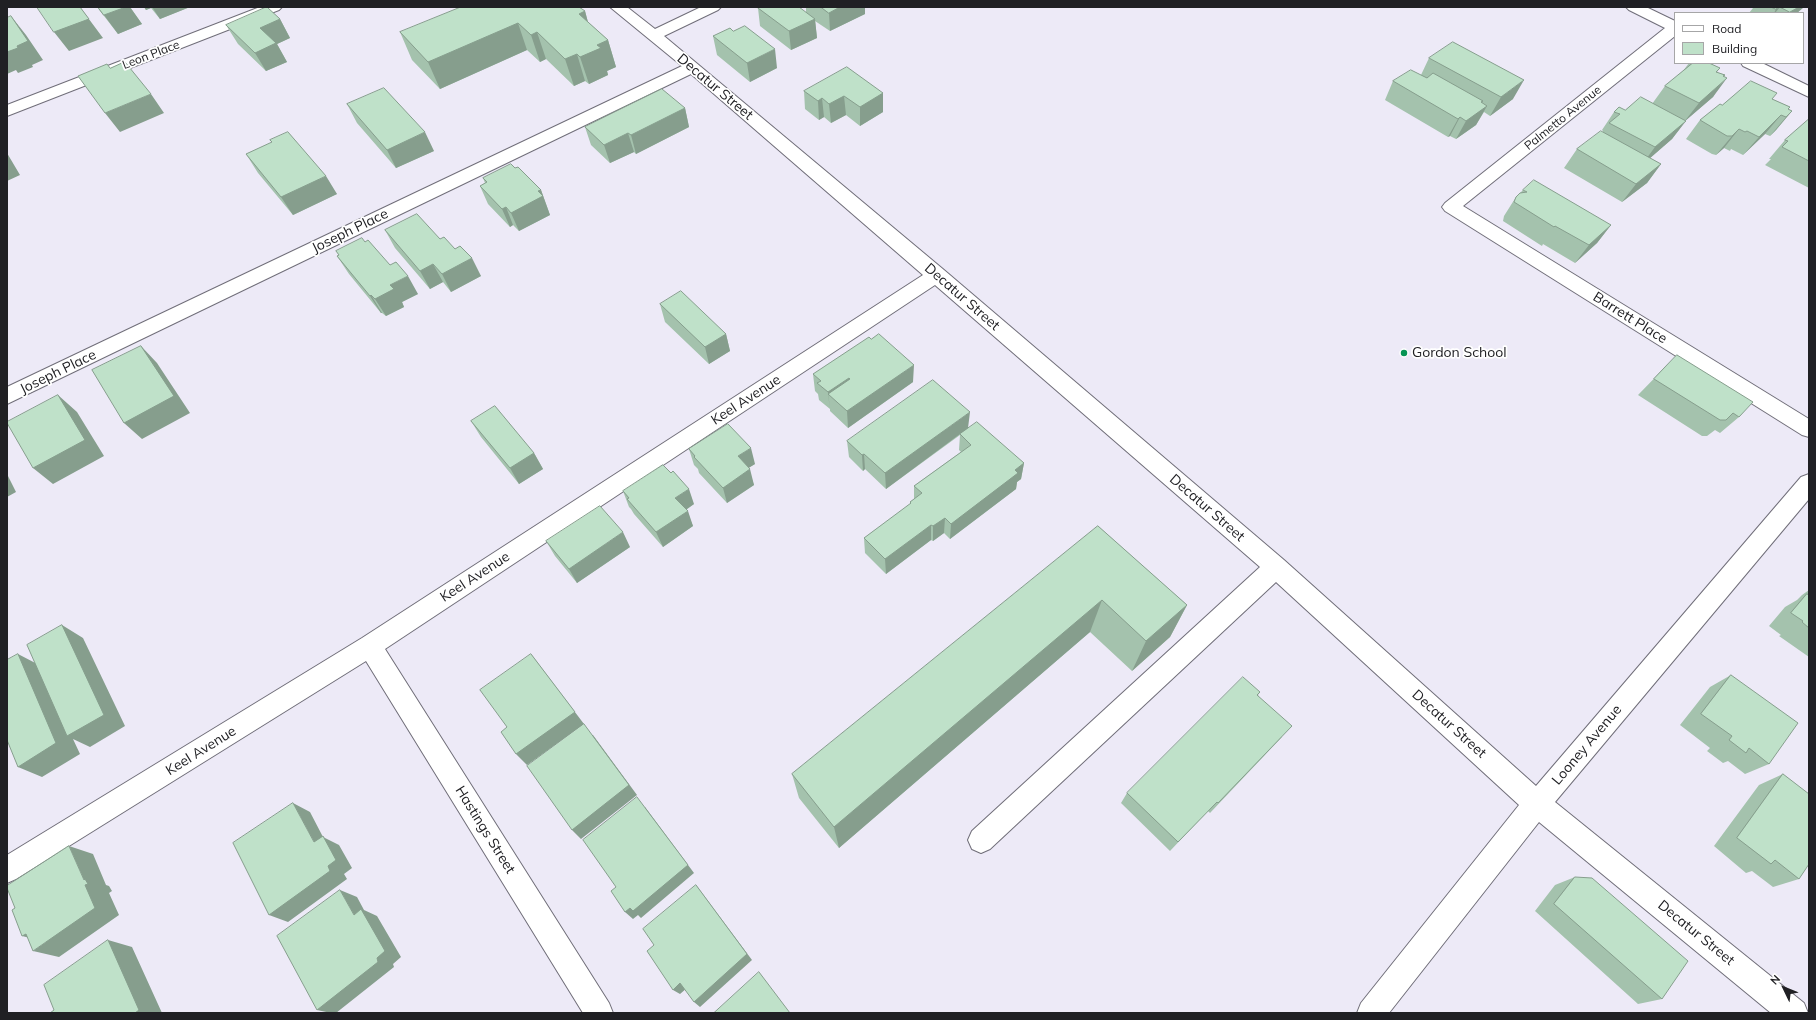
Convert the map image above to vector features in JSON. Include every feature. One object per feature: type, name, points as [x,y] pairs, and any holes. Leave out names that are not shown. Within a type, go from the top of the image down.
[{"type":"street","name":"Leon Place","points":[[7,111],[274,7]]},
{"type":"street","name":"Decatur Street","points":[[618,7],[654,34],[693,67],[1276,567],[1537,804],[1794,1013]]},
{"type":"street","points":[[654,34],[713,7]]},
{"type":"street","points":[[1643,9],[1674,27]]},
{"type":"street","name":"Palmetto Avenue","points":[[1451,207],[1674,29]]},
{"type":"street","points":[[1751,64],[1809,92]]},
{"type":"street","name":"Joseph Place","points":[[7,396],[693,67]]},
{"type":"street","name":"Barrett Place","points":[[1451,207],[1809,429]]},
{"type":"street","name":"Keel Avenue","points":[[7,870],[370,646],[937,275]]},
{"type":"street","name":"Looney Avenue","points":[[1371,1013],[1537,804],[1809,483]]},
{"type":"street","points":[[981,840],[1276,567]]},
{"type":"street","name":"Hastings Street","points":[[370,646],[599,1013]]},
{"type":"building","points":[[37,7],[80,7],[89,19],[54,32]]},
{"type":"building","points":[[98,7],[126,7],[104,15]]},
{"type":"building","points":[[267,7],[280,19],[260,28],[276,43],[255,53],[226,25]]},
{"type":"building","points":[[461,7],[579,7],[585,11],[579,14],[608,40],[597,45],[601,48],[580,57],[577,54],[565,59],[537,32],[531,35],[518,23],[428,62],[400,32]]},
{"type":"building","points":[[799,7],[815,19],[789,31],[758,8]]},
{"type":"building","points":[[821,7],[840,7],[829,13]]},
{"type":"building","points":[[1780,7],[1799,7],[1790,12]]},
{"type":"building","points":[[11,16],[28,41],[17,46],[18,48],[7,52],[7,18]]},
{"type":"building","points":[[745,26],[775,49],[747,63],[713,36],[730,28],[733,31]]},
{"type":"building","points":[[1453,42],[1524,80],[1501,97],[1429,58]]},
{"type":"building","points":[[125,62],[151,94],[105,113],[78,76],[107,64],[110,68]]},
{"type":"building","points":[[1692,64],[1711,64],[1720,68],[1716,72],[1725,75],[1723,76],[1727,78],[1699,103],[1665,86]]},
{"type":"building","points":[[847,67],[883,93],[860,107],[844,96],[829,104],[822,98],[818,101],[804,91]]},
{"type":"building","points":[[1411,70],[1427,78],[1433,73],[1483,101],[1481,102],[1487,106],[1466,121],[1460,117],[1458,119],[1393,81]]},
{"type":"building","points":[[1751,81],[1777,93],[1772,99],[1790,107],[1788,109],[1792,111],[1786,117],[1781,115],[1759,137],[1739,129],[1732,136],[1727,136],[1700,120],[1720,104],[1722,105]]},
{"type":"building","points":[[384,88],[425,132],[387,150],[347,104]]},
{"type":"building","points":[[662,89],[685,108],[631,135],[628,133],[604,145],[585,127]]},
{"type":"building","points":[[1641,97],[1686,121],[1655,147],[1609,123],[1620,114],[1614,112],[1619,107],[1625,110]]},
{"type":"building","points":[[1809,119],[1809,161],[1782,147],[1788,141],[1785,140]]},
{"type":"building","points":[[1601,131],[1661,164],[1636,184],[1577,149]]},
{"type":"building","points":[[288,132],[326,176],[281,197],[246,154],[272,142],[270,140]]},
{"type":"building","points":[[511,164],[515,168],[518,167],[541,190],[538,191],[543,196],[511,213],[506,207],[502,209],[480,186],[487,182],[483,178]]},
{"type":"building","points":[[1534,180],[1611,225],[1589,245],[1555,226],[1554,227],[1514,202],[1520,193],[1527,192],[1523,190]]},
{"type":"building","points":[[417,214],[440,239],[444,237],[455,249],[460,246],[472,258],[442,274],[433,264],[420,271],[385,230]]},
{"type":"building","points":[[362,238],[365,242],[368,240],[390,265],[396,262],[408,276],[390,285],[394,289],[375,299],[371,295],[370,296],[337,256],[339,255],[336,251]]},
{"type":"building","points":[[681,291],[726,334],[705,347],[660,304]]},
{"type":"building","points":[[879,334],[914,365],[847,411],[828,394],[850,379],[849,378],[828,392],[817,383],[821,381],[813,374],[869,337],[871,339]]},
{"type":"building","points":[[141,346],[174,396],[124,423],[92,370]]},
{"type":"building","points":[[1677,355],[1753,402],[1739,417],[1733,413],[1726,420],[1720,420],[1654,379]]},
{"type":"building","points":[[933,380],[970,412],[885,473],[847,441]]},
{"type":"building","points":[[58,395],[85,440],[33,468],[7,422]]},
{"type":"building","points":[[495,406],[534,453],[510,468],[471,421]]},
{"type":"building","points":[[977,422],[1024,463],[1015,470],[1018,473],[951,524],[945,518],[933,526],[931,525],[885,559],[864,538],[922,493],[914,486],[971,445],[960,434]]},
{"type":"building","points":[[728,424],[751,448],[738,456],[750,469],[723,488],[694,457],[695,456],[689,449]]},
{"type":"building","points":[[663,465],[671,473],[673,471],[689,489],[675,498],[688,511],[656,532],[627,499],[629,498],[623,491]]},
{"type":"building","points":[[600,506],[623,532],[569,569],[546,541]]},
{"type":"building","points":[[1098,526],[1187,605],[1146,641],[1102,600],[834,827],[792,774]]},
{"type":"building","points":[[1807,594],[1809,595],[1809,628],[1802,622],[1803,621],[1791,613]]},
{"type":"building","points":[[62,625],[104,715],[67,736],[27,645]]},
{"type":"building","points":[[18,654],[56,743],[18,767],[7,740],[7,660]]},
{"type":"building","points":[[531,654],[575,712],[516,754],[501,732],[507,727],[480,690]]},
{"type":"building","points":[[1731,675],[1798,723],[1769,764],[1749,748],[1746,753],[1729,740],[1732,736],[1701,714]]},
{"type":"building","points":[[1243,677],[1260,692],[1257,695],[1292,726],[1178,842],[1127,793]]},
{"type":"building","points":[[584,724],[629,785],[572,830],[527,766]]},
{"type":"building","points":[[1783,774],[1809,794],[1809,864],[1799,879],[1775,860],[1771,864],[1737,838]]},
{"type":"building","points":[[637,797],[688,865],[633,911],[630,908],[625,912],[611,891],[616,887],[583,840]]},
{"type":"building","points":[[293,803],[314,842],[323,836],[336,860],[328,866],[330,871],[269,915],[233,843]]},
{"type":"building","points":[[69,846],[84,880],[85,879],[88,884],[85,885],[95,908],[33,951],[26,934],[22,936],[12,910],[15,908],[7,886]]},
{"type":"building","points":[[1575,877],[1592,878],[1688,961],[1662,999],[1554,904]]},
{"type":"building","points":[[696,885],[747,954],[694,1002],[680,983],[673,990],[647,951],[654,945],[643,929]]},
{"type":"building","points":[[340,890],[354,915],[361,909],[385,951],[377,958],[378,962],[317,1010],[277,936]]},
{"type":"building","points":[[108,940],[139,1010],[135,1013],[50,1013],[54,1010],[44,985]]},
{"type":"building","points":[[759,972],[790,1013],[714,1013]]},
{"type":"place","name":"Gordon School","points":[[1404,353]]}]
